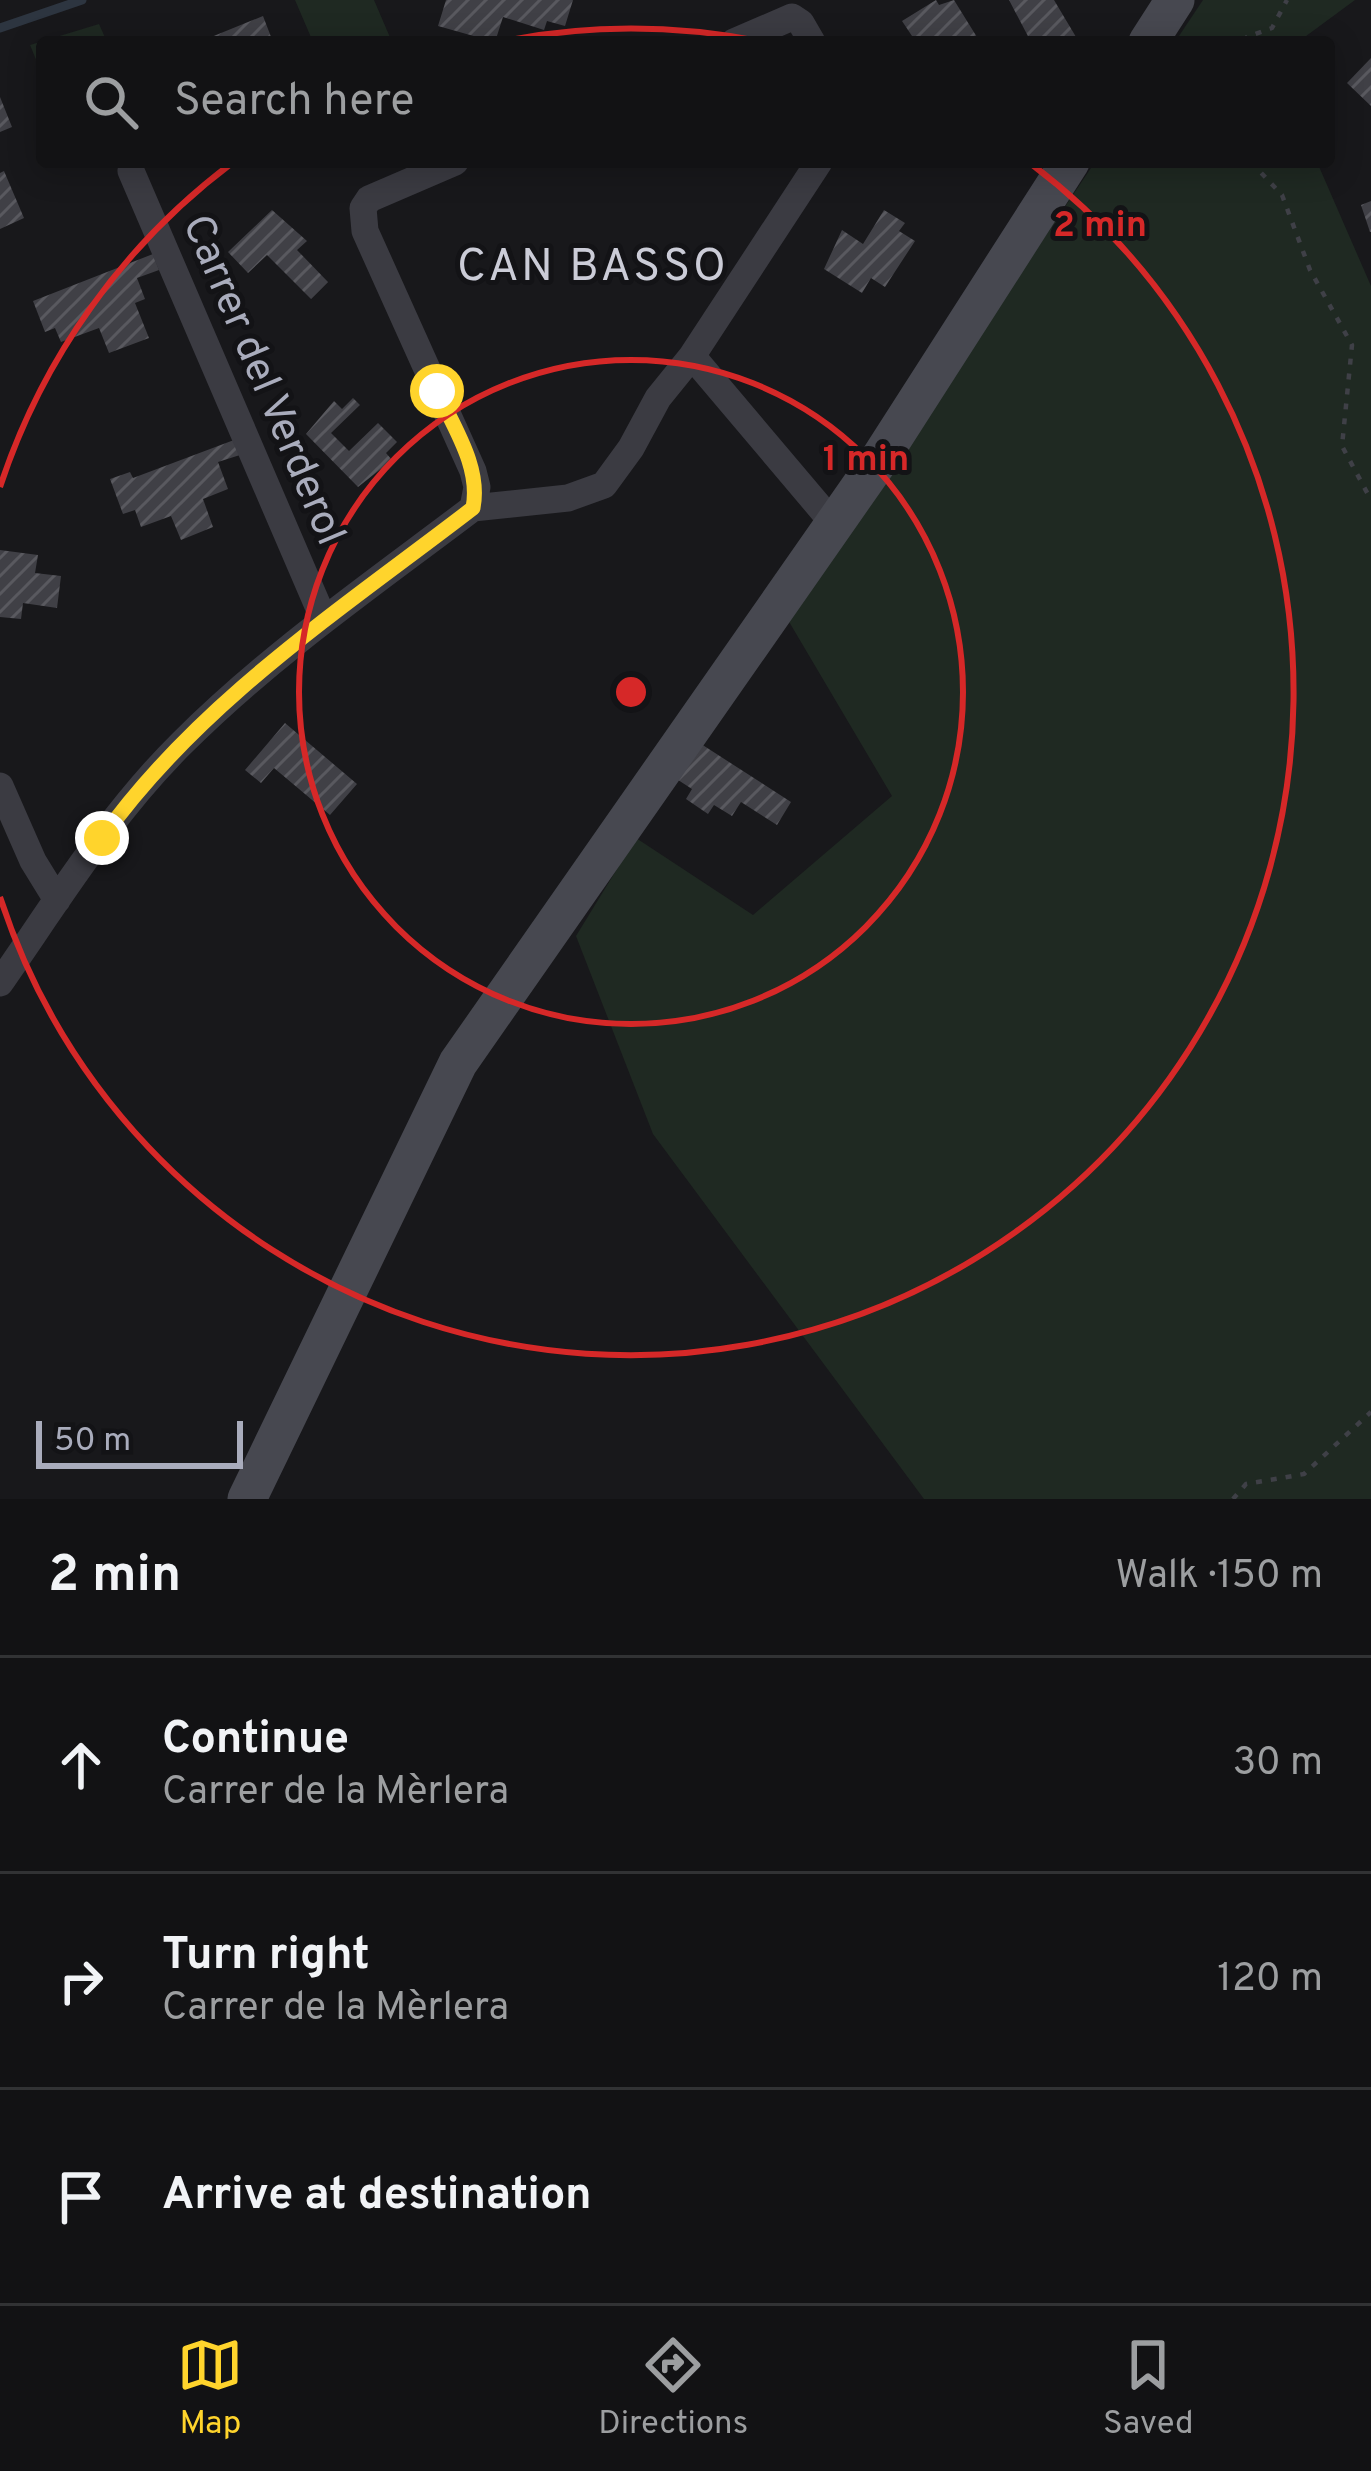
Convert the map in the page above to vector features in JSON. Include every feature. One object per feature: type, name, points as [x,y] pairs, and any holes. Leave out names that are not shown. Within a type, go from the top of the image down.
[{"type":"street","points":[[1152,36],[1175,0]]},
{"type":"street","points":[[748,36],[792,17],[809,36]]},
{"type":"street","points":[[441,168],[369,199],[363,208],[365,231],[473,471],[477,487],[473,508]]},
{"type":"street","points":[[0,983],[125,806],[182,742],[324,620],[473,508],[568,498],[604,485],[815,168]]},
{"type":"street","points":[[247,1499],[458,1063],[834,524],[1066,168]]},
{"type":"street","name":"Carrer del Verderol","points":[[130,171],[324,620]]},
{"type":"street","points":[[692,356],[834,524]]},
{"type":"street","points":[[0,786],[33,861],[57,900]]},
{"type":"path","points":[[1250,36],[1272,28],[1288,0]]},
{"type":"path","points":[[1257,168],[1282,195],[1310,270],[1352,345],[1342,446],[1371,500]]},
{"type":"path","points":[[1232,1499],[1246,1484],[1304,1474],[1371,1412]]},
{"type":"shaded area","points":[[295,0],[374,0],[389,36],[310,36]]},
{"type":"shaded area","points":[[1203,0],[1355,0],[1306,36],[1179,36]]},
{"type":"shaded area","points":[[99,24],[104,36],[60,36]]},
{"type":"shaded area","points":[[1091,168],[1320,168],[1371,286],[1371,1499],[924,1499],[653,1134],[576,936],[636,838],[753,915],[892,796],[788,620]]},
{"type":"building","points":[[446,0],[573,0],[565,26],[547,21],[544,30],[503,17],[497,36],[474,36],[438,26]]},
{"type":"building","points":[[936,0],[939,5],[954,0],[976,36],[912,36],[902,21]]},
{"type":"building","points":[[1009,0],[1054,0],[1075,36],[1028,36]]},
{"type":"building","points":[[263,16],[271,36],[214,36]]},
{"type":"building","points":[[1371,58],[1371,106],[1347,83]]},
{"type":"building","points":[[0,97],[12,127],[0,132]]},
{"type":"building","points":[[4,171],[24,218],[0,229],[0,173]]},
{"type":"building","points":[[1371,201],[1371,232],[1370,232],[1361,205]]},
{"type":"building","points":[[272,210],[307,241],[297,250],[328,282],[311,299],[267,255],[248,273],[228,252]]},
{"type":"building","points":[[884,210],[905,223],[899,231],[915,241],[885,287],[871,278],[862,293],[824,269],[842,230],[863,244]]},
{"type":"building","points":[[153,254],[159,270],[137,278],[145,299],[135,303],[149,338],[109,353],[99,328],[61,342],[55,328],[45,332],[33,301]]},
{"type":"building","points":[[353,398],[360,405],[331,433],[349,451],[378,423],[397,442],[386,453],[392,460],[358,487],[306,434],[334,401],[342,409]]},
{"type":"building","points":[[234,440],[240,455],[218,462],[228,489],[203,499],[213,527],[181,540],[171,516],[141,527],[135,510],[123,514],[110,479],[130,472],[133,478]]},
{"type":"building","points":[[0,550],[38,555],[35,573],[61,576],[57,608],[23,603],[21,619],[0,617]]},
{"type":"building","points":[[285,723],[357,784],[330,815],[274,768],[261,783],[245,770]]},
{"type":"building","points":[[698,742],[791,802],[777,825],[741,802],[732,816],[714,805],[708,814],[686,799],[692,789],[675,778]]},
{"type":"waterway","points":[[0,28],[82,0]]},
{"type":"district","name":"CAN BASSO","points":[[593,264]]},
{"type":"route","points":[[102,838],[182,742],[324,620],[473,508],[477,487],[473,471],[437,391]]}]
